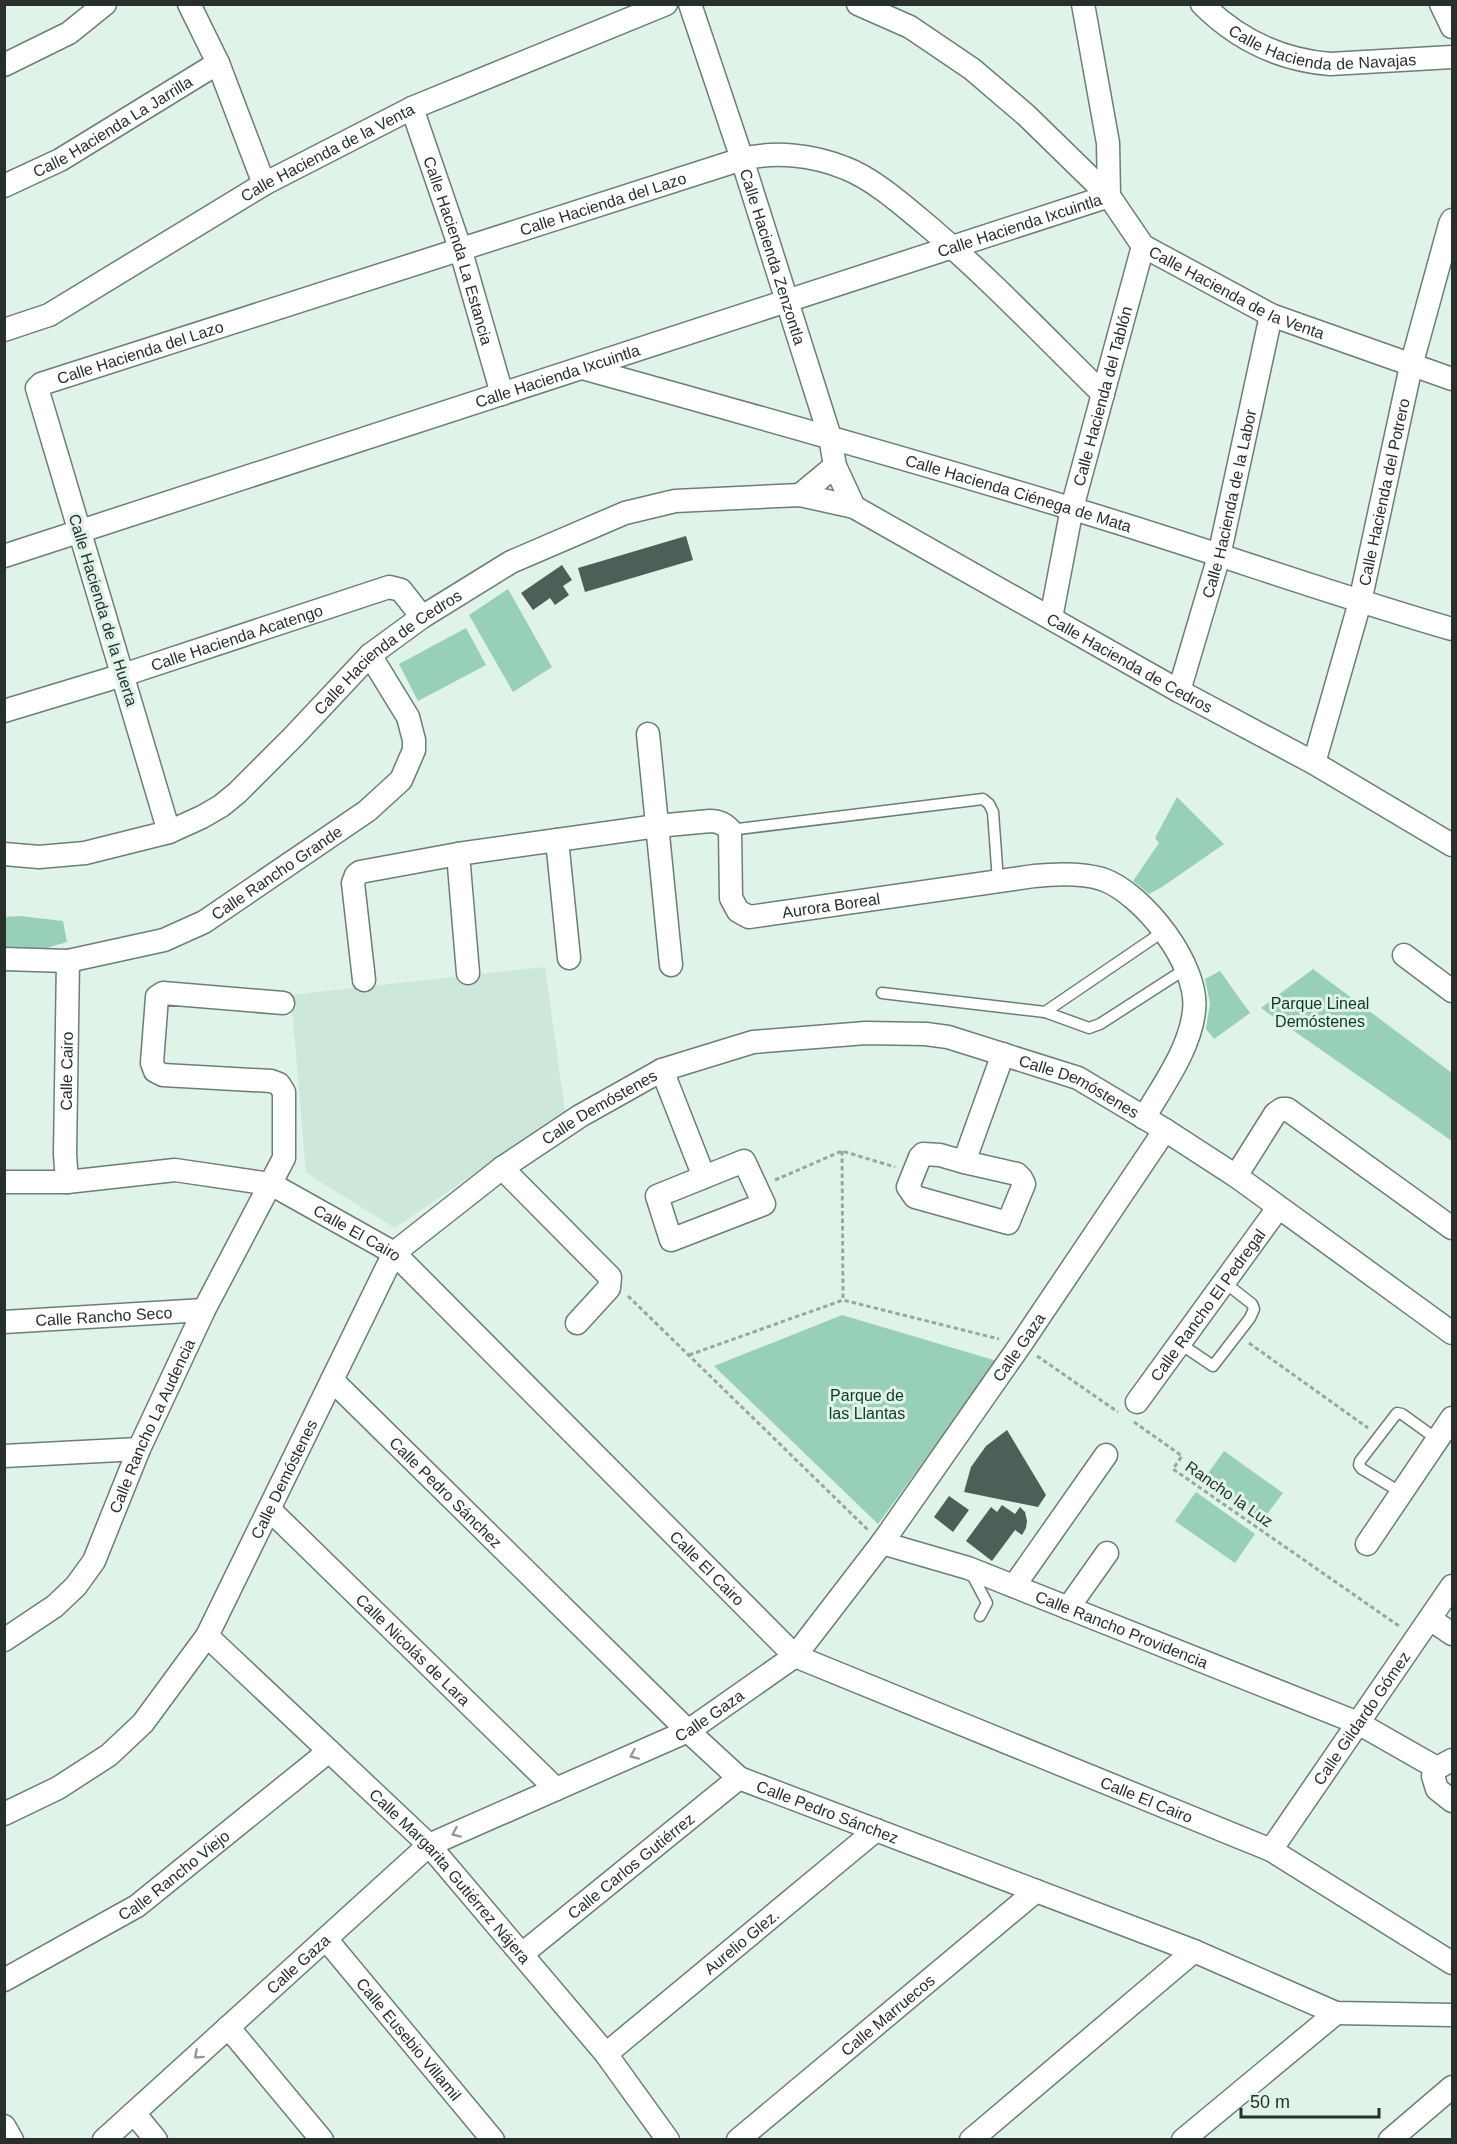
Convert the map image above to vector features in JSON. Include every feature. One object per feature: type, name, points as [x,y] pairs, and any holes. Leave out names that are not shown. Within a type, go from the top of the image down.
[{"type":"street","points":[[4,65],[69,33],[105,4]]},
{"type":"street","points":[[189,4],[218,63],[264,184]]},
{"type":"street","name":"Calle Hacienda de la Venta","points":[[4,330],[49,315],[264,184],[412,108],[666,4]]},
{"type":"street","name":"Calle Hacienda Zenzontla","points":[[690,4],[830,437],[835,466],[854,507]]},
{"type":"street","name":"Calle Hacienda de la Venta","points":[[858,4],[910,27],[972,69],[1026,115],[1109,196],[1143,246],[1271,315],[1452,379]]},
{"type":"street","points":[[1083,4],[1108,142],[1109,196]]},
{"type":"street","name":"Calle Hacienda de Navajas","points":[[1202,4],[1251,42],[1281,54],[1312,62],[1330,64],[1452,57]]},
{"type":"street","points":[[1441,4],[1452,27]]},
{"type":"street","name":"Calle Hacienda La Jarrilla","points":[[4,186],[60,160],[218,63]]},
{"type":"street","name":"Calle Hacienda La Estancia","points":[[412,108],[460,248],[502,394]]},
{"type":"street","name":"Calle Hacienda del Lazo","points":[[37,388],[47,381],[742,159],[783,154],[814,159],[846,168],[908,209],[953,248],[1103,394]]},
{"type":"street","name":"Calle Hacienda Ixcuintla","points":[[6,554],[80,532],[1109,196]]},
{"type":"street","name":"Calle Hacienda del Potrero","points":[[1314,763],[1359,602],[1411,366],[1452,220]]},
{"type":"street","name":"Calle Hacienda del Tablón","points":[[1051,618],[1072,508],[1143,246]]},
{"type":"street","name":"Calle Hacienda de la Labor","points":[[1179,691],[1218,556],[1271,315]]},
{"type":"street","name":"Calle Hacienda Ciénega de Mata","points":[[582,368],[1072,508],[1359,602],[1452,629]]},
{"type":"street","name":"Calle Hacienda de la Huerta","points":[[37,388],[169,832]]},
{"type":"street","points":[[800,495],[835,466]]},
{"type":"street","name":"Calle Hacienda de Cedros","points":[[4,854],[39,857],[86,853],[169,832],[212,812],[237,793],[370,655],[422,617],[511,562],[625,513],[675,501],[800,495],[854,507],[1452,842]]},
{"type":"street","name":"Calle Hacienda Acatengo","points":[[4,711],[123,675],[389,587],[401,590],[422,617]]},
{"type":"street","name":"Calle Rancho Grande","points":[[4,959],[68,961],[164,940],[204,922],[367,811],[401,780],[414,750],[408,717],[370,655]]},
{"type":"street","points":[[648,734],[672,965]]},
{"type":"street","points":[[364,980],[353,883],[356,875],[364,871],[458,854],[657,826],[716,821],[730,830]]},
{"type":"street","name":"Aurora Boreal","points":[[730,830],[731,898],[738,911],[748,917],[1046,875],[1100,879],[1134,898],[1164,931],[1186,968],[1194,1000],[1192,1022],[1173,1068],[1144,1118]]},
{"type":"street","points":[[557,840],[569,958]]},
{"type":"street","points":[[458,854],[468,973]]},
{"type":"street","points":[[1404,955],[1452,991]]},
{"type":"street","name":"Calle Cairo","points":[[66,1182],[68,961]]},
{"type":"street","name":"Calle Rancho La Audencia","points":[[4,1640],[55,1606],[76,1586],[94,1561],[140,1449],[204,1310],[284,1158],[284,1092],[279,1084],[271,1081],[163,1076],[155,1071],[152,1063],[156,1001],[163,993],[283,1003]]},
{"type":"street","name":"Calle Demóstenes","points":[[4,1814],[58,1788],[110,1755],[143,1723],[207,1636],[394,1253],[502,1168],[580,1116],[663,1070],[753,1042],[866,1034],[926,1034],[948,1037],[1078,1078],[1236,1176],[1452,1333]]},
{"type":"street","points":[[964,1162],[1003,1054]]},
{"type":"street","points":[[663,1070],[704,1177]]},
{"type":"street","points":[[1236,1176],[1275,1114],[1282,1109],[1287,1109],[1452,1228]]},
{"type":"street","name":"Calle Gaza","points":[[104,2139],[429,1845],[688,1731],[795,1656],[882,1544],[1021,1344],[1165,1130]]},
{"type":"street","points":[[925,1154],[1017,1174],[1024,1184],[1008,1223],[915,1197],[908,1187],[914,1172],[920,1157],[925,1154]]},
{"type":"street","points":[[744,1161],[760,1196],[672,1240],[657,1196],[704,1177],[744,1161]]},
{"type":"street","points":[[502,1168],[607,1272],[611,1280],[609,1288],[577,1323]]},
{"type":"street","name":"Calle El Cairo","points":[[4,1182],[66,1182],[175,1170],[271,1184],[394,1253],[795,1656],[1271,1850],[1452,1964]]},
{"type":"street","name":"Calle Rancho El Pedregal","points":[[1137,1402],[1278,1208]]},
{"type":"street","name":"Calle Rancho Seco","points":[[4,1322],[204,1310]]},
{"type":"street","name":"Calle Pedro Sánchez","points":[[332,1380],[688,1731],[739,1778],[1194,1951],[1336,2013],[1452,2015]]},
{"type":"street","points":[[1366,1544],[1452,1418]]},
{"type":"street","points":[[4,1456],[140,1449]]},
{"type":"street","points":[[1014,1586],[1106,1455]]},
{"type":"street","name":"Calle Nicolás de Lara","points":[[270,1510],[556,1789]]},
{"type":"street","name":"Calle Rancho Providencia","points":[[882,1544],[968,1568],[1358,1724],[1445,1764]]},
{"type":"street","points":[[1068,1608],[1107,1553]]},
{"type":"street","name":"Calle Gildardo Gómez","points":[[1271,1850],[1452,1586]]},
{"type":"street","points":[[1430,1618],[1452,1634]]},
{"type":"street","name":"Calle Margarita Gutiérrez Nájera","points":[[207,1636],[429,1845],[606,2054],[668,2139]]},
{"type":"street","name":"Calle Rancho Viejo","points":[[4,1980],[136,1906],[329,1750]]},
{"type":"street","points":[[1445,1764],[1433,1776],[1434,1785],[1452,1801]]},
{"type":"street","name":"Calle Carlos Gutiérrez","points":[[522,1954],[739,1778]]},
{"type":"street","name":"Aurelio Glez.","points":[[606,2054],[876,1830]]},
{"type":"street","name":"Calle Marruecos","points":[[738,2139],[1036,1891]]},
{"type":"street","name":"Calle Eusebio Villamil","points":[[326,1939],[493,2139]]},
{"type":"street","points":[[971,2139],[1194,1951]]},
{"type":"street","points":[[1183,2139],[1336,2013]]},
{"type":"street","points":[[228,2027],[322,2139]]},
{"type":"street","points":[[1390,2139],[1452,2087]]},
{"type":"street","points":[[134,2113],[156,2139]]},
{"type":"street","points":[[4,2126],[12,2139]]},
{"type":"lane","points":[[730,830],[983,799],[988,802],[993,812],[998,881]]},
{"type":"lane","points":[[1046,1012],[1164,931]]},
{"type":"lane","points":[[882,993],[1046,1012],[1083,1028],[1095,1027],[1186,968]]},
{"type":"lane","points":[[1179,1343],[1213,1365],[1250,1318],[1254,1309],[1249,1300],[1224,1282]]},
{"type":"lane","points":[[1402,1493],[1360,1467],[1360,1461],[1394,1416],[1400,1413],[1437,1440]]},
{"type":"lane","points":[[968,1568],[987,1603],[980,1616]]},
{"type":"path","points":[[842,1151],[843,1300]]},
{"type":"path","points":[[760,1196],[842,1151],[914,1172]]},
{"type":"path","points":[[611,1280],[882,1544]]},
{"type":"path","points":[[688,1355],[843,1300],[1021,1344]]},
{"type":"path","points":[[1237,1335],[1379,1436]]},
{"type":"path","name":"Rancho la Luz","points":[[1021,1344],[1182,1456],[1173,1469],[1416,1638]]},
{"type":"shaded area","points":[[545,967],[565,1111],[395,1228],[306,1173],[291,995]]},
{"type":"green space","points":[[508,589],[552,667],[513,692],[469,615]]},
{"type":"green space","points":[[466,628],[486,665],[418,701],[399,664]]},
{"type":"green space","points":[[1177,797],[1224,844],[1149,894],[1133,881],[1159,843],[1155,838]]},
{"type":"green space","points":[[20,916],[63,921],[67,942],[47,948],[5,949],[4,917]]},
{"type":"green space","name":"Parque Lineal Demóstenes","points":[[1313,969],[1452,1073],[1452,1141],[1261,1008]]},
{"type":"green space","points":[[1220,971],[1250,1013],[1214,1039],[1206,1029],[1210,1003],[1205,979]]},
{"type":"green space","name":"Parque de las Llantas","points":[[842,1315],[997,1361],[878,1524],[714,1366]]},
{"type":"green space","points":[[1224,1451],[1283,1493],[1262,1521],[1203,1480]]},
{"type":"green space","points":[[1196,1492],[1255,1534],[1235,1563],[1175,1521]]},
{"type":"building","points":[[686,536],[693,560],[585,592],[578,568]]},
{"type":"building","points":[[562,565],[572,580],[563,586],[569,595],[555,605],[550,598],[533,610],[521,593]]},
{"type":"building","points":[[1007,1430],[1046,1495],[1038,1507],[964,1492],[971,1467],[986,1446]]},
{"type":"building","points":[[949,1496],[969,1510],[953,1532],[934,1517]]},
{"type":"building","points":[[1002,1505],[1015,1514],[1020,1507],[1025,1512],[1026,1528],[1022,1535],[1015,1530],[992,1561],[966,1541],[991,1507],[997,1512]]}]
